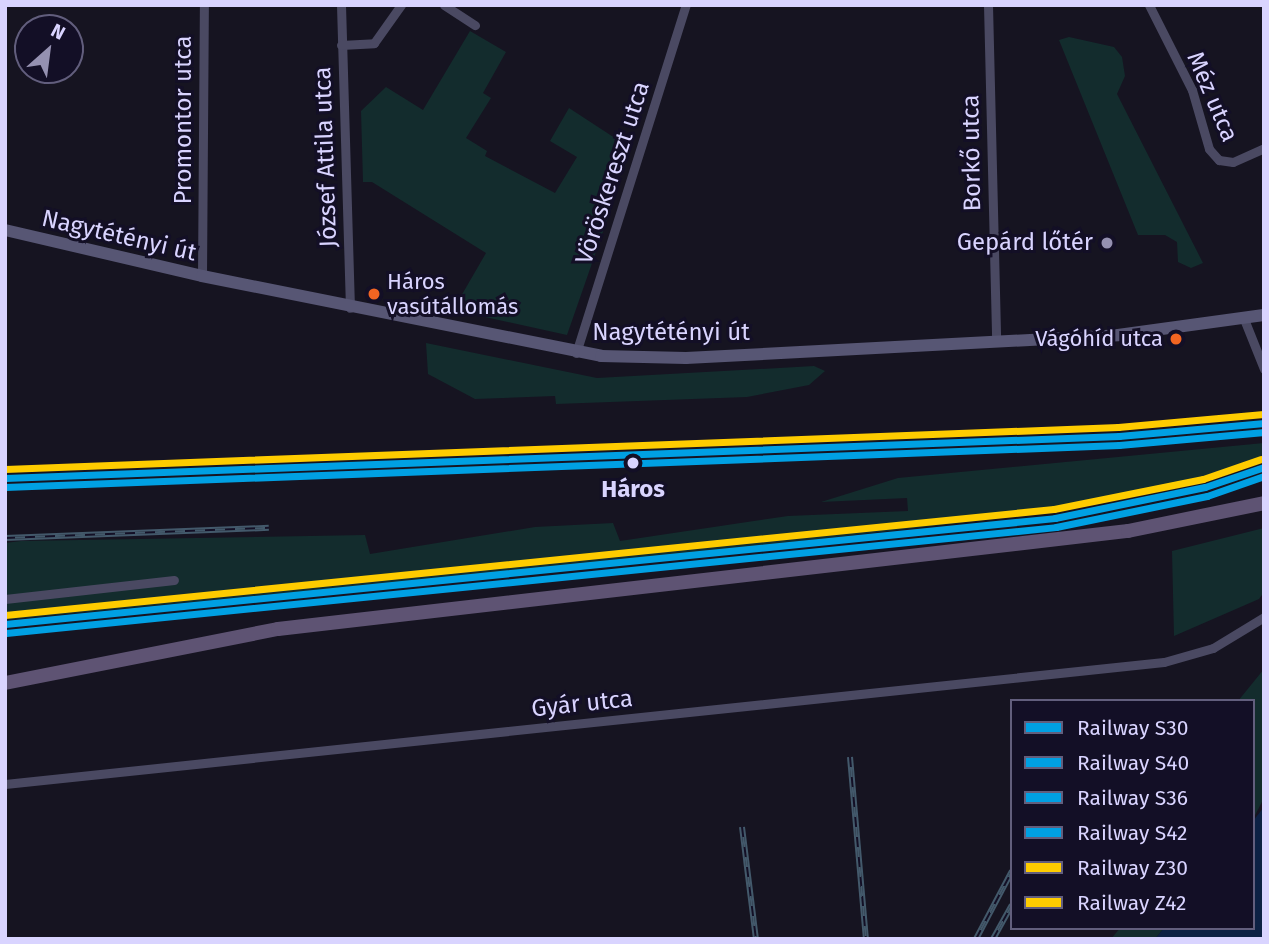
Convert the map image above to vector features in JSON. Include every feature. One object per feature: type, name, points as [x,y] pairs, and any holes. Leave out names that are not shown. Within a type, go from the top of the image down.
[{"type":"main road","name":"Nagytétényi út","points":[[5,230],[350,308],[576,353],[686,358],[996,341],[1180,330],[1264,315]]},
{"type":"main road","points":[[5,683],[278,629],[1128,531],[1264,502]]},
{"type":"street","name":"Promontor utca","points":[[202,276],[204,5]]},
{"type":"street","name":"József Attila utca","points":[[341,5],[350,308]]},
{"type":"street","points":[[341,45],[374,43],[401,5]]},
{"type":"street","points":[[444,5],[475,25]]},
{"type":"street","name":"Vöröskereszt utca","points":[[576,353],[686,5]]},
{"type":"street","name":"Borkő utca","points":[[988,5],[996,341]]},
{"type":"street","name":"Méz utca","points":[[1149,5],[1192,90],[1209,149],[1219,160],[1233,162],[1264,148]]},
{"type":"street","points":[[1244,319],[1264,369]]},
{"type":"street","points":[[5,599],[174,580]]},
{"type":"street","name":"Gyár utca","points":[[5,784],[1164,662],[1213,648],[1264,617]]},
{"type":"green space","points":[[470,31],[506,52],[483,93],[491,98],[466,138],[487,151],[485,156],[555,193],[577,157],[550,141],[569,108],[621,142],[606,188],[613,203],[567,335],[453,310],[486,253],[372,182],[363,182],[361,111],[386,87],[423,110]]},
{"type":"green space","points":[[1069,37],[1114,47],[1122,57],[1125,76],[1117,94],[1203,263],[1191,268],[1178,262],[1177,242],[1165,235],[1138,235],[1059,40]]},
{"type":"green space","points":[[426,343],[597,378],[814,366],[825,371],[809,385],[747,397],[556,404],[555,396],[475,399],[428,374]]},
{"type":"green space","points":[[1264,443],[1264,462],[1202,482],[1056,512],[687,554],[5,620],[5,543],[365,535],[370,554],[535,527],[613,523],[620,541],[788,516],[908,511],[907,498],[821,502],[898,478]]},
{"type":"green space","points":[[1264,528],[1264,592],[1259,599],[1174,636],[1172,551]]},
{"type":"green space","points":[[1264,669],[1264,798],[1255,815],[1255,699],[1240,699]]},
{"type":"green space","points":[[1118,930],[1162,930],[1155,939],[1111,939]]},
{"type":"water","points":[[1264,807],[1264,939],[1155,939],[1162,930],[1255,930],[1255,818]]},
{"type":"railway","points":[[5,538],[269,528]]},
{"type":"railway","points":[[850,757],[866,939]]},
{"type":"railway","points":[[742,827],[756,939]]},
{"type":"railway","points":[[976,939],[1010,875]]},
{"type":"railway","points":[[993,939],[1010,909]]},
{"type":"rail line","name":"Z42","points":[[5,469],[1118,427],[1263,414]]},
{"type":"rail line","name":"S40","points":[[5,478],[1119,436],[1264,423]]},
{"type":"rail line","name":"S42","points":[[5,487],[1119,445],[1264,432]]},
{"type":"rail line","name":"Z30","points":[[5,615],[1054,509],[1203,479],[1261,459]]},
{"type":"rail line","name":"S30","points":[[5,624],[1055,518],[1205,487],[1264,467]]},
{"type":"rail line","name":"S36","points":[[6,633],[1056,527],[1207,496],[1264,476]]},
{"type":"place","name":"Gepárd lőtér","points":[[1107,243]]},
{"type":"place","name":"Háros vasútállomás","points":[[374,294]]},
{"type":"place","name":"Vágóhíd utca","points":[[1176,339]]},
{"type":"place","name":"Háros","points":[[633,463]]}]
